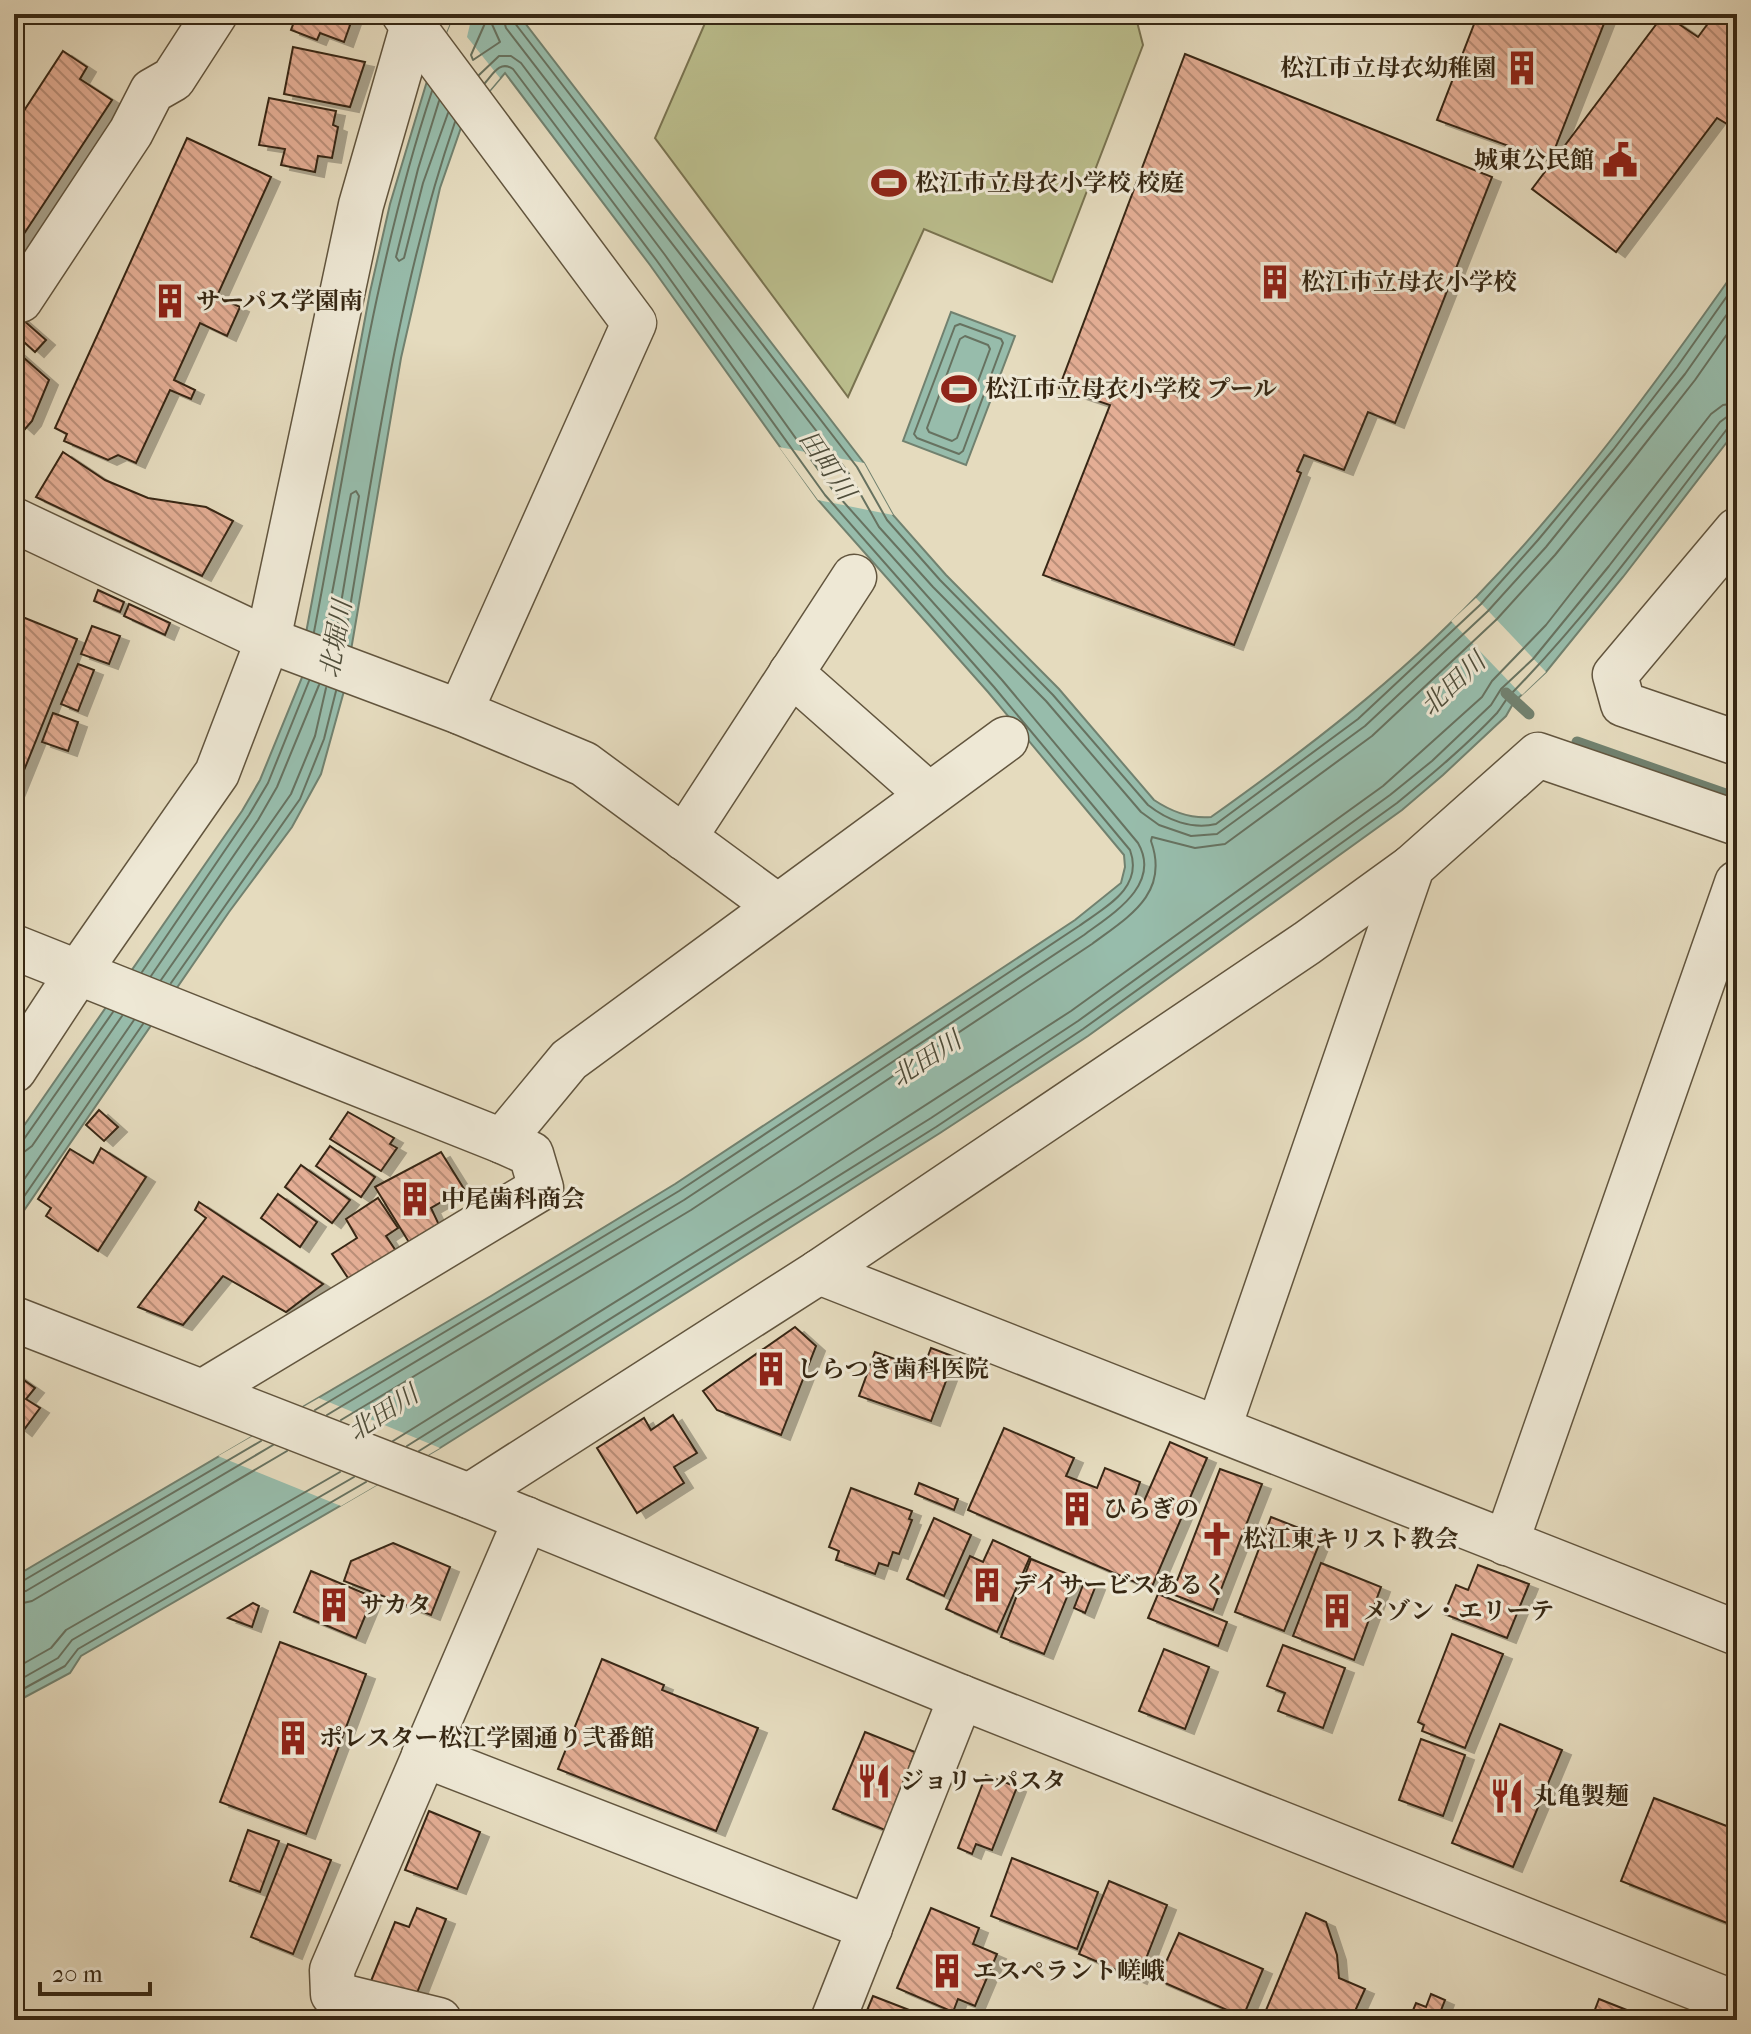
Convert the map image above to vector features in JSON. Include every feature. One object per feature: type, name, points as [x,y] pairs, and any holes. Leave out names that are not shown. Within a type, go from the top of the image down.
[{"type":"street","points":[[20,300],[131,132],[152,91],[173,79],[215,14]]},
{"type":"street","points":[[416,27],[634,323],[460,712]]},
{"type":"street","points":[[14,1070],[97,979],[217,773],[284,647],[361,205],[416,27]]},
{"type":"street","points":[[14,520],[284,647],[460,712],[584,764],[777,906]]},
{"type":"street","points":[[1737,530],[1615,675],[1623,704],[1737,743]]},
{"type":"street","points":[[684,838],[854,577]]},
{"type":"street","points":[[791,673],[929,795]]},
{"type":"street","points":[[502,1141],[569,1060],[1006,739]]},
{"type":"street","points":[[452,1489],[819,1272],[1307,943],[1412,867],[1538,755],[1737,823]]},
{"type":"street","points":[[1219,1427],[1412,867]]},
{"type":"street","points":[[1506,1543],[1737,883]]},
{"type":"street","points":[[14,947],[531,1154],[541,1188],[218,1397]]},
{"type":"street","points":[[819,1272],[1737,1633]]},
{"type":"street","points":[[14,1319],[452,1489],[961,1697],[1737,2004]]},
{"type":"street","points":[[439,2020],[333,1994],[332,1970],[526,1519]]},
{"type":"street","points":[[833,2020],[961,1697]]},
{"type":"street","points":[[424,1755],[870,1928]]},
{"type":"shaded area","name":"松江市立母衣小学校 校庭","points":[[709,14],[1135,14],[1143,45],[1052,282],[924,229],[848,397],[655,138]]},
{"type":"water","points":[[455,14],[518,14],[864,463],[893,515],[946,575],[1059,689],[1154,800],[1181,814],[1211,817],[1349,713],[1446,627],[1547,519],[1645,396],[1737,268],[1737,429],[1546,672],[1514,702],[1506,716],[1402,810],[1088,1036],[940,1133],[440,1448],[81,1656],[70,1673],[14,1703],[14,1577],[675,1184],[1075,920],[1121,883],[1124,855],[988,692],[818,500],[650,265],[505,73],[463,122],[440,188],[401,358],[344,691],[321,774],[292,827],[229,912],[14,1225],[14,1140],[242,811],[260,780],[303,675],[306,633],[370,292],[390,204],[427,81]]},
{"type":"water","name":"松江市立母衣小学校 プール","points":[[951,312],[1015,336],[966,465],[903,441]]},
{"type":"pier","points":[[455,14],[467,14],[470,24],[467,37],[500,78],[463,122],[427,81]]},
{"type":"pier","points":[[779,447],[864,463],[893,515],[818,500]]},
{"type":"pier","points":[[1476,598],[1546,672],[1522,695],[1451,621]]},
{"type":"pier","points":[[319,1398],[440,1448],[341,1506],[218,1456]]},
{"type":"building","points":[[297,14],[354,14],[344,42],[320,33],[317,40],[291,30]]},
{"type":"building","name":"松江市立母衣幼稚園","points":[[1478,14],[1621,14],[1607,16],[1550,161],[1437,120]]},
{"type":"building","name":"城東公民館","points":[[1664,14],[1698,37],[1715,14],[1732,14],[1737,18],[1737,130],[1717,118],[1616,252],[1532,189]]},
{"type":"building","points":[[293,47],[365,62],[350,107],[284,94]]},
{"type":"building","points":[[63,51],[87,67],[80,79],[112,100],[14,249],[14,126]]},
{"type":"building","name":"松江市立母衣小学校","points":[[1185,54],[1492,177],[1395,423],[1368,412],[1344,470],[1304,455],[1297,471],[1301,473],[1234,645],[1043,575],[1110,405],[1059,388]]},
{"type":"building","points":[[269,98],[336,111],[333,125],[338,127],[332,158],[318,156],[315,172],[281,165],[285,149],[259,145]]},
{"type":"building","name":"サーパス学園南","points":[[187,138],[271,177],[217,296],[240,307],[227,336],[200,323],[174,380],[195,390],[191,399],[170,390],[136,463],[118,455],[108,460],[64,441],[67,434],[55,428]]},
{"type":"building","points":[[14,312],[46,340],[35,352],[14,333]]},
{"type":"building","points":[[15,350],[49,380],[32,421],[25,429],[14,419]]},
{"type":"building","points":[[63,452],[105,480],[148,498],[206,507],[233,521],[202,576],[36,497]]},
{"type":"building","points":[[98,590],[124,602],[120,612],[94,601]]},
{"type":"building","points":[[129,604],[170,623],[165,635],[124,616]]},
{"type":"building","points":[[20,616],[77,639],[14,795],[14,620],[17,621]]},
{"type":"building","points":[[92,626],[120,636],[109,664],[81,654]]},
{"type":"building","points":[[78,664],[94,670],[78,711],[61,704]]},
{"type":"building","points":[[53,713],[78,722],[68,751],[42,742]]},
{"type":"building","points":[[99,1110],[118,1127],[104,1141],[86,1125]]},
{"type":"building","points":[[348,1112],[394,1138],[390,1144],[397,1148],[381,1171],[330,1139]]},
{"type":"building","points":[[330,1146],[375,1177],[361,1197],[316,1166]]},
{"type":"building","points":[[101,1148],[146,1177],[98,1251],[46,1216],[51,1208],[38,1199],[70,1149],[93,1163]]},
{"type":"building","name":"中尾歯科商会","points":[[441,1152],[464,1189],[431,1208],[440,1227],[410,1244],[375,1187]]},
{"type":"building","points":[[301,1165],[350,1200],[332,1223],[285,1187]]},
{"type":"building","points":[[278,1194],[317,1222],[300,1247],[261,1218]]},
{"type":"building","points":[[378,1198],[398,1228],[386,1236],[398,1254],[352,1284],[332,1254],[357,1238],[346,1219]]},
{"type":"building","points":[[199,1202],[323,1284],[286,1312],[223,1276],[183,1325],[138,1307],[206,1218],[195,1210]]},
{"type":"building","name":"しらつき歯科医院","points":[[795,1327],[816,1346],[781,1435],[717,1410],[703,1391]]},
{"type":"building","points":[[931,1348],[955,1357],[931,1421],[859,1396],[875,1352],[923,1369]]},
{"type":"building","points":[[14,1373],[35,1388],[26,1399],[40,1408],[23,1431],[14,1424]]},
{"type":"building","points":[[673,1415],[697,1453],[674,1467],[684,1483],[637,1513],[597,1448],[644,1418],[651,1430]]},
{"type":"building","name":"ひらぎの","points":[[1004,1428],[1074,1458],[1066,1476],[1097,1488],[1105,1468],[1140,1482],[1132,1505],[1141,1508],[1170,1442],[1207,1458],[1151,1589],[968,1510]]},
{"type":"building","name":"松江東キリスト教会","points":[[1220,1469],[1262,1484],[1213,1610],[1172,1594]]},
{"type":"building","points":[[919,1483],[958,1499],[954,1510],[915,1494]]},
{"type":"building","points":[[851,1488],[912,1511],[909,1519],[912,1520],[899,1554],[893,1552],[888,1566],[879,1563],[875,1574],[836,1560],[839,1551],[829,1547]]},
{"type":"building","points":[[1271,1517],[1322,1537],[1284,1631],[1235,1612]]},
{"type":"building","points":[[934,1518],[971,1535],[944,1596],[907,1579]]},
{"type":"building","name":"デイサービスあるく","points":[[993,1540],[1030,1557],[997,1632],[946,1609],[970,1556],[983,1562]]},
{"type":"building","points":[[393,1543],[450,1567],[431,1615],[344,1581],[351,1561]]},
{"type":"building","points":[[1031,1559],[1075,1577],[1044,1654],[1001,1637]]},
{"type":"building","name":"メゾン・エリーテ","points":[[1321,1563],[1381,1587],[1354,1660],[1293,1636]]},
{"type":"building","points":[[1478,1565],[1529,1584],[1507,1638],[1444,1614],[1456,1585],[1468,1590]]},
{"type":"building","name":"サカタ","points":[[311,1571],[373,1597],[356,1638],[294,1612]]},
{"type":"building","points":[[1085,1580],[1096,1585],[1085,1613],[1074,1608]]},
{"type":"building","points":[[1158,1594],[1227,1622],[1218,1646],[1148,1618]]},
{"type":"building","points":[[253,1603],[259,1606],[252,1627],[228,1618]]},
{"type":"building","points":[[1452,1634],[1503,1654],[1465,1748],[1422,1731],[1424,1725],[1418,1722]]},
{"type":"building","name":"ポレスター松江学園通り弐番館","points":[[280,1642],[366,1674],[306,1834],[220,1802]]},
{"type":"building","points":[[1283,1645],[1345,1668],[1323,1728],[1278,1711],[1285,1693],[1267,1686]]},
{"type":"building","points":[[1164,1649],[1209,1667],[1185,1729],[1139,1711]]},
{"type":"building","points":[[602,1659],[664,1685],[662,1690],[758,1728],[716,1831],[558,1769]]},
{"type":"building","name":"丸亀製麺","points":[[1500,1724],[1562,1750],[1513,1867],[1452,1843]]},
{"type":"building","name":"ジョリーパスタ","points":[[865,1732],[915,1752],[885,1830],[833,1809]]},
{"type":"building","points":[[1421,1739],[1465,1755],[1443,1816],[1399,1800]]},
{"type":"building","points":[[986,1775],[1017,1787],[992,1850],[976,1844],[972,1854],[958,1848]]},
{"type":"building","points":[[1654,1798],[1737,1830],[1737,1927],[1621,1881]]},
{"type":"building","points":[[429,1811],[480,1832],[457,1889],[405,1870]]},
{"type":"building","points":[[248,1830],[279,1841],[260,1892],[230,1881]]},
{"type":"building","points":[[288,1844],[331,1860],[293,1954],[251,1937]]},
{"type":"building","points":[[1012,1858],[1098,1892],[1077,1949],[991,1916]]},
{"type":"building","points":[[1109,1881],[1167,1905],[1138,1979],[1079,1954]]},
{"type":"building","points":[[417,1908],[446,1919],[415,1998],[371,1981],[395,1922],[409,1927]]},
{"type":"building","name":"エスペラント嵯峨","points":[[931,1908],[979,1928],[973,1944],[997,1954],[975,2006],[958,1999],[953,2012],[897,1988]]},
{"type":"building","points":[[1306,1913],[1326,1922],[1337,1955],[1339,1978],[1365,1989],[1351,2020],[1341,2020],[1325,2012],[1322,2020],[1262,2020]]},
{"type":"building","points":[[1179,1933],[1263,1969],[1243,2017],[1158,1980]]},
{"type":"building","points":[[1431,1994],[1445,2000],[1440,2013],[1456,2020],[1409,2020],[1416,2003],[1426,2007]]},
{"type":"building","points":[[873,1996],[935,2020],[855,2020],[859,2011],[866,2013]]},
{"type":"building","points":[[1599,1999],[1652,2020],[1591,2020]]},
{"type":"waterway","points":[[1506,693],[1529,714]]},
{"type":"waterway","points":[[1577,742],[1737,798]]},
{"type":"place","name":"松江市立母衣幼稚園","points":[[1522,68]]},
{"type":"place","name":"城東公民館","points":[[1620,160]]},
{"type":"place","name":"松江市立母衣小学校 校庭","points":[[889,183]]},
{"type":"place","name":"松江市立母衣小学校","points":[[1275,282]]},
{"type":"place","name":"サーパス学園南","points":[[170,301]]},
{"type":"place","name":"松江市立母衣小学校 プール","points":[[959,389]]},
{"type":"place","name":"中尾歯科商会","points":[[415,1199]]},
{"type":"place","name":"しらつき歯科医院","points":[[771,1369]]},
{"type":"place","name":"ひらぎの","points":[[1077,1509]]},
{"type":"place","name":"松江東キリスト教会","points":[[1217,1539]]},
{"type":"place","name":"デイサービスあるく","points":[[987,1585]]},
{"type":"place","name":"サカタ","points":[[334,1605]]},
{"type":"place","name":"メゾン・エリーテ","points":[[1337,1611]]},
{"type":"place","name":"ポレスター松江学園通り弐番館","points":[[293,1738]]},
{"type":"place","name":"ジョリーパスタ","points":[[874,1781]]},
{"type":"place","name":"丸亀製麺","points":[[1507,1796]]},
{"type":"place","name":"エスペラント嵯峨","points":[[947,1971]]},
{"type":"water label","name":"田町川","points":[[827,465]]},
{"type":"water label","name":"北堀川","points":[[336,639]]},
{"type":"water label","name":"北田川","points":[[1453,684]]},
{"type":"water label","name":"北田川","points":[[926,1059]]},
{"type":"water label","name":"北田川","points":[[383,1413]]}]
